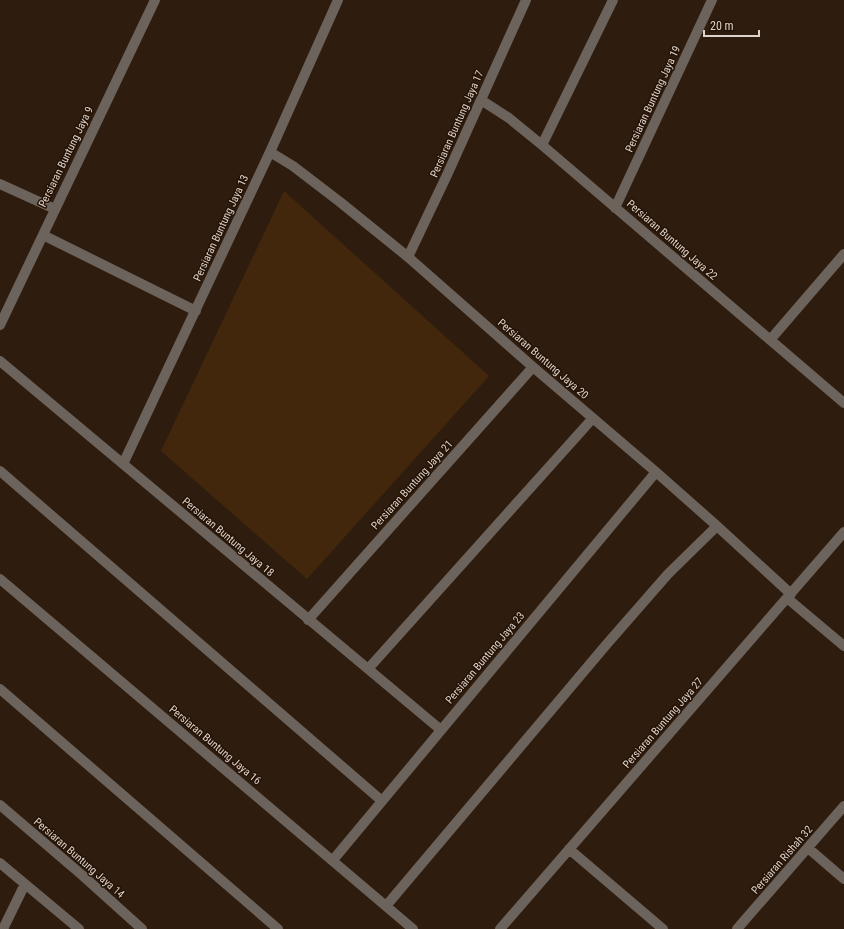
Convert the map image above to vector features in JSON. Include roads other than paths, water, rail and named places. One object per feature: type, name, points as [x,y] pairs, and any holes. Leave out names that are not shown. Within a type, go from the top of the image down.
[{"type":"street","name":"Persiaran Buntung Jaya 9","points":[[0,325],[155,0]]},
{"type":"street","name":"Persiaran Buntung Jaya 13","points":[[123,464],[270,152],[338,0]]},
{"type":"street","name":"Persiaran Buntung Jaya 17","points":[[408,257],[526,0]]},
{"type":"street","points":[[542,146],[613,0]]},
{"type":"street","name":"Persiaran Buntung Jaya 19","points":[[616,208],[712,0]]},
{"type":"street","name":"Persiaran Buntung Jaya 22","points":[[481,100],[509,118],[844,403]]},
{"type":"street","name":"Persiaran Buntung Jaya 20","points":[[270,152],[293,166],[408,257],[717,526],[789,596],[844,646]]},
{"type":"street","points":[[0,184],[55,209]]},
{"type":"street","points":[[43,235],[196,310]]},
{"type":"street","points":[[770,340],[844,254]]},
{"type":"street","name":"Persiaran Buntung Jaya 18","points":[[0,361],[441,730]]},
{"type":"street","name":"Persiaran Buntung Jaya 21","points":[[308,620],[533,367]]},
{"type":"street","points":[[368,669],[593,418]]},
{"type":"street","points":[[0,471],[382,801]]},
{"type":"street","name":"Persiaran Buntung Jaya 23","points":[[333,860],[656,472]]},
{"type":"street","points":[[386,906],[606,645],[668,574],[717,526]]},
{"type":"street","name":"Persiaran Buntung Jaya 27","points":[[500,929],[844,532]]},
{"type":"street","name":"Persiaran Buntung Jaya 16","points":[[0,579],[414,929]]},
{"type":"street","points":[[0,689],[278,929]]},
{"type":"street","name":"Persiaran Buntung Jaya 14","points":[[0,805],[82,875],[142,929]]},
{"type":"street","name":"Persiaran Rishah 32","points":[[737,929],[844,806]]},
{"type":"street","points":[[808,848],[844,879]]},
{"type":"street","points":[[569,849],[663,929]]},
{"type":"street","points":[[0,863],[79,929]]},
{"type":"street","points":[[2,929],[26,884]]}]
